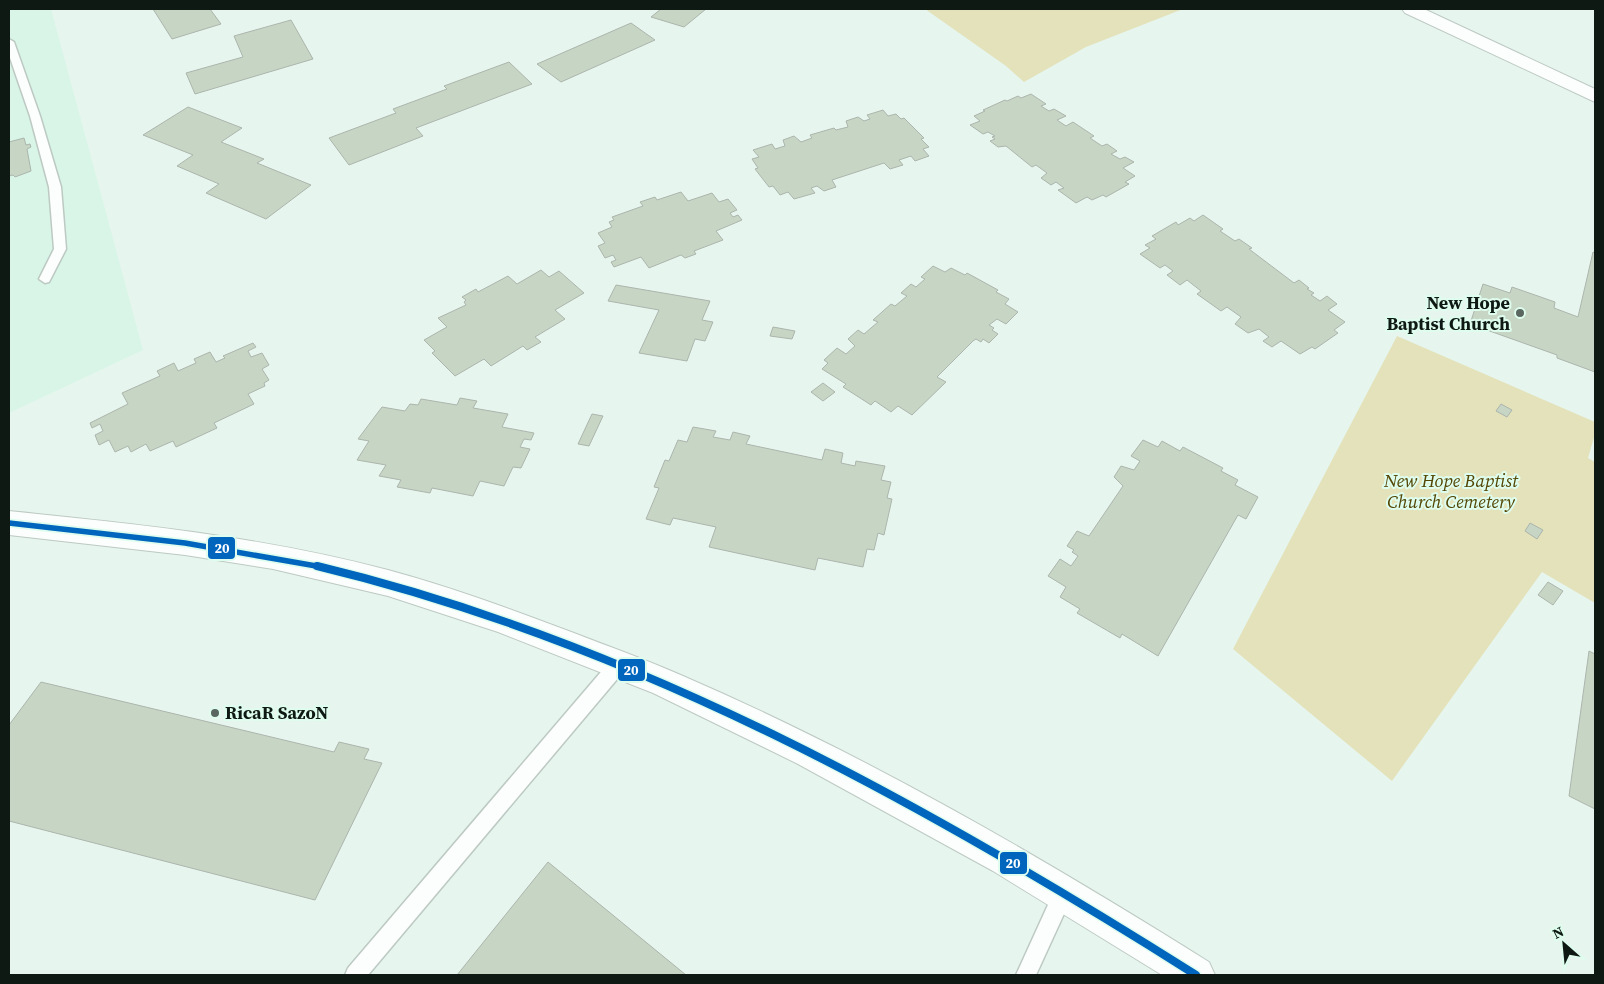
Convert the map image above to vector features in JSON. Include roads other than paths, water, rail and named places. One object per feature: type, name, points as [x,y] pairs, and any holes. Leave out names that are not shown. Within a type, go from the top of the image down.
[{"type":"street","points":[[1411,9],[1595,96]]},
{"type":"street","points":[[9,523],[190,542],[357,575],[419,592],[618,665],[673,686],[806,749],[951,826],[1064,892],[1196,975]]},
{"type":"lane","points":[[9,42],[55,187],[60,249],[45,279]]},
{"type":"lane","points":[[355,975],[618,665]]},
{"type":"lane","points":[[1026,975],[1064,892]]},
{"type":"place","name":"New Hope Baptist Church","points":[[1520,313]]},
{"type":"place","name":"RicaR SazoN","points":[[215,713]]},
{"type":"park label","name":"New Hope Baptist Church Cemetery","points":[[1451,491]]}]
